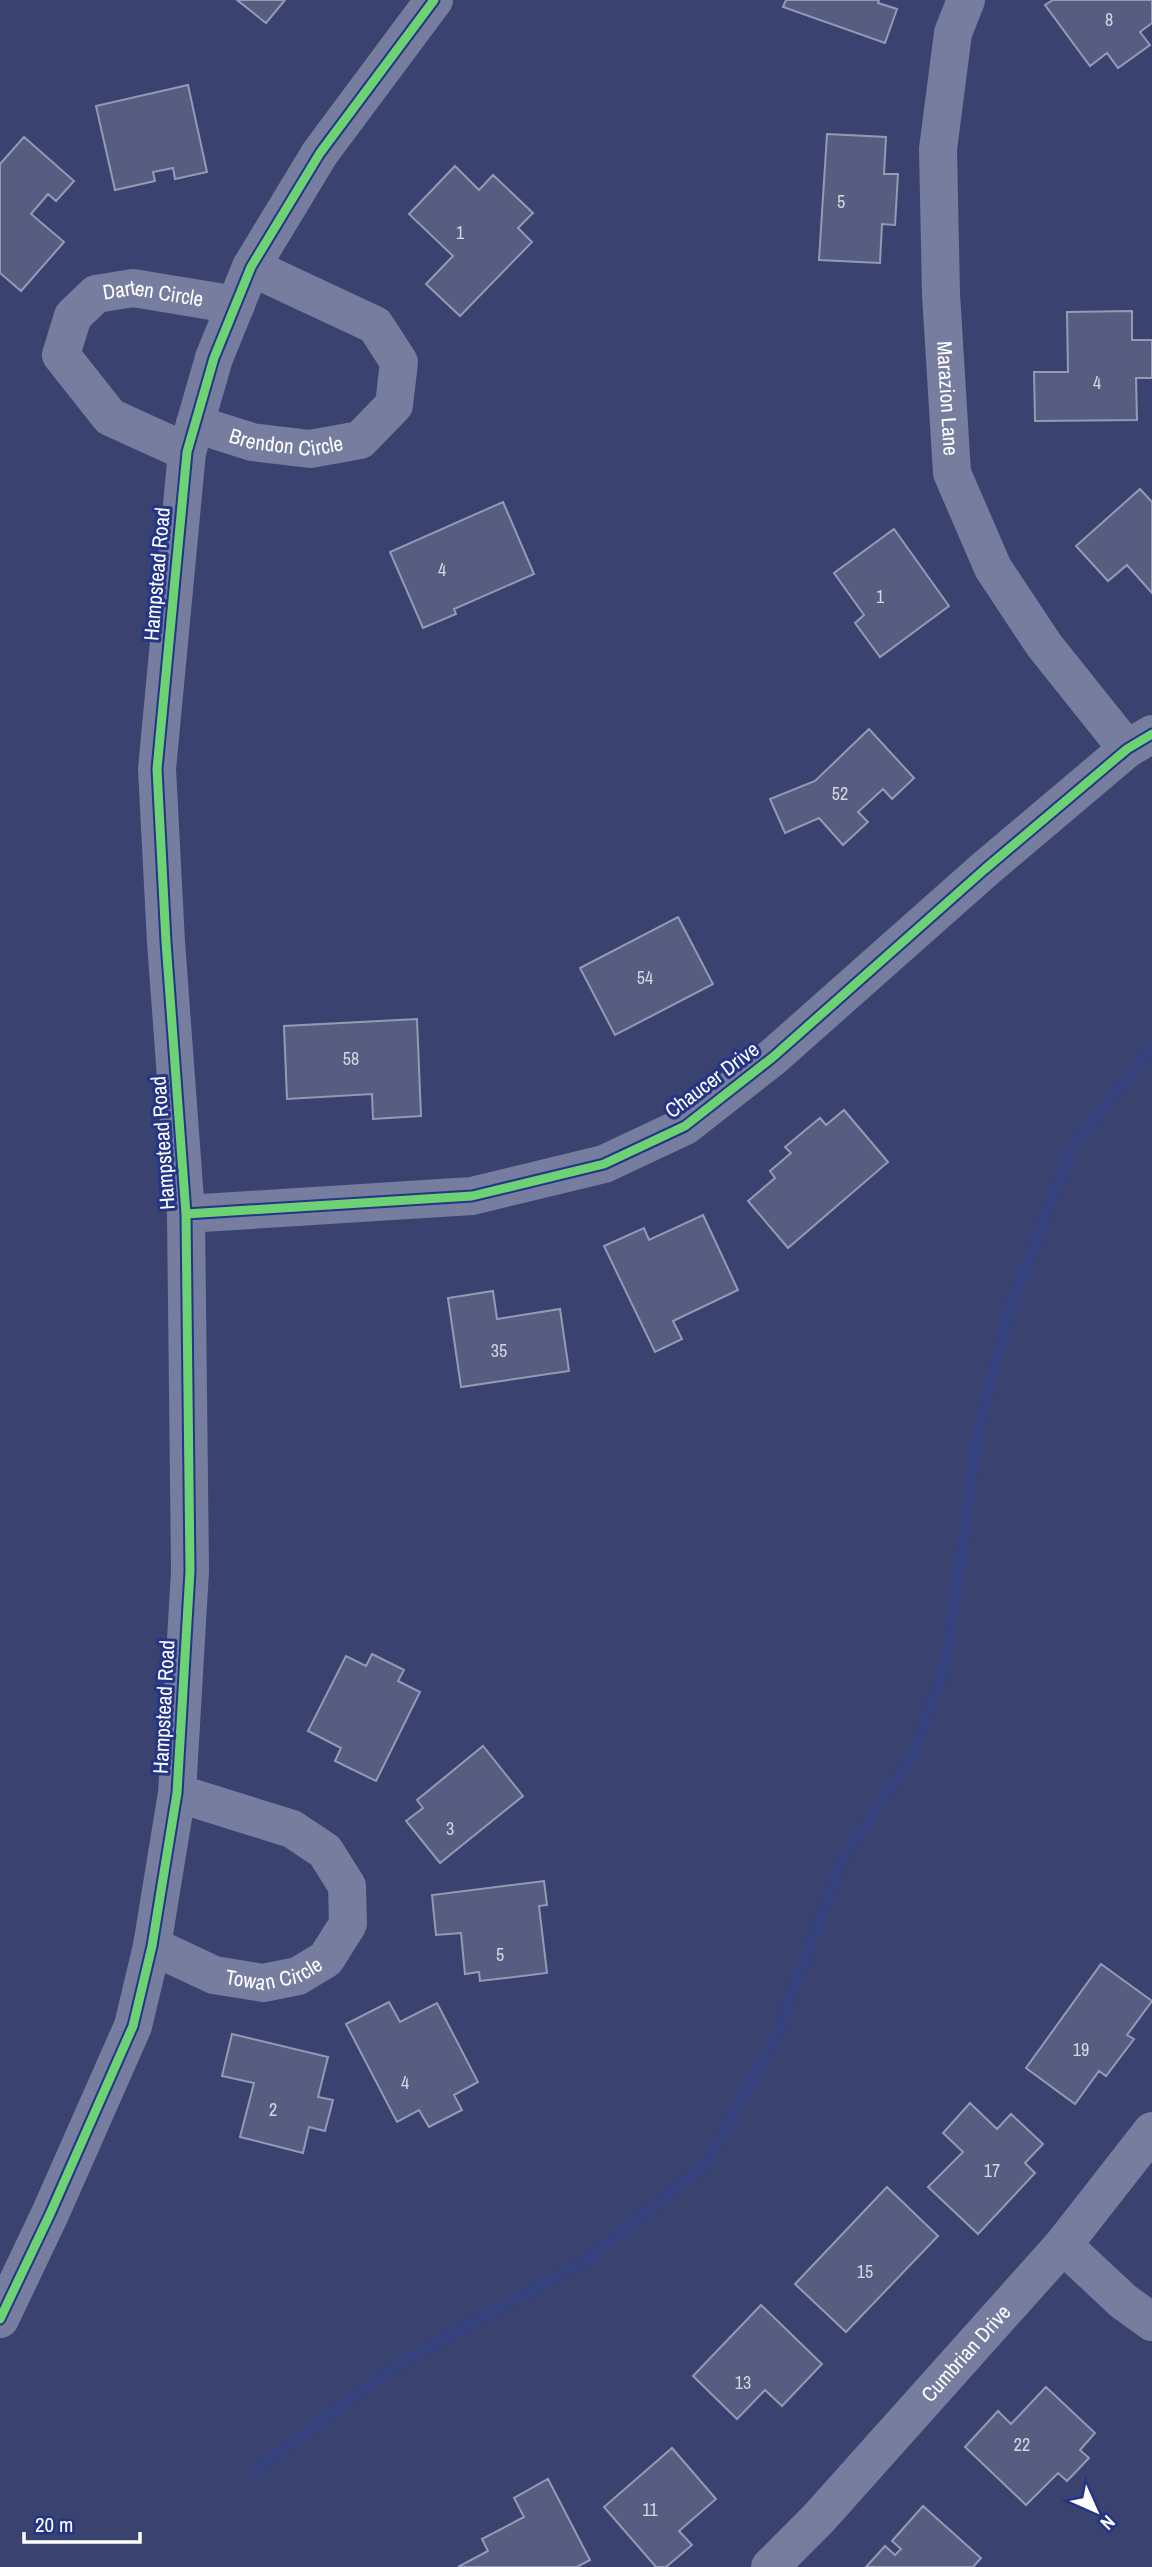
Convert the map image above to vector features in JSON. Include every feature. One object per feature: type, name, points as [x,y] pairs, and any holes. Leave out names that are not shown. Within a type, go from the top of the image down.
[{"type":"street","name":"Hampstead Road","points":[[1,2316],[95,2116],[133,2026],[152,1946],[177,1793],[190,1571],[186,1214],[167,956],[157,769],[191,438],[214,358],[251,267],[320,153],[434,0]]},
{"type":"street","name":"Marazion Lane","points":[[966,0],[953,33],[938,149],[941,294],[951,473],[993,568],[1044,645],[1140,741]]},
{"type":"street","name":"Brendon Circle","points":[[191,438],[310,449],[360,440],[394,405],[400,362],[375,325],[251,267]]},
{"type":"street","name":"Darten Circle","points":[[191,438],[110,418],[61,355],[73,316],[96,294],[133,288],[236,304]]},
{"type":"street","name":"Chaucer Drive","points":[[186,1214],[472,1196],[604,1164],[685,1126],[773,1057],[985,869],[1140,741]]},
{"type":"street","name":"Towan Circle","points":[[152,1946],[214,1975],[263,1983],[298,1976],[326,1959],[348,1924],[347,1886],[325,1851],[292,1829],[177,1793]]},
{"type":"street","name":"Cumbrian Drive","points":[[770,2567],[818,2519],[1063,2245],[1152,2132]]},
{"type":"street","points":[[1063,2245],[1123,2301],[1152,2322]]},
{"type":"building","points":[[237,0],[285,0],[266,23]]},
{"type":"building","points":[[786,0],[879,0],[878,3],[897,9],[885,43],[783,7]]},
{"type":"building","points":[[1053,0],[1152,0],[1152,23],[1140,32],[1150,45],[1118,68],[1107,53],[1090,66],[1045,5]]},
{"type":"building","points":[[188,85],[207,172],[175,179],[173,168],[153,172],[155,181],[115,190],[96,106]]},
{"type":"building","points":[[827,134],[886,137],[884,174],[898,174],[895,225],[882,224],[880,263],[819,260]]},
{"type":"building","points":[[24,137],[74,181],[56,201],[48,194],[31,214],[64,242],[21,291],[0,273],[0,164]]},
{"type":"building","points":[[455,166],[479,190],[493,175],[533,213],[518,228],[532,242],[460,316],[426,284],[453,256],[409,214]]},
{"type":"building","points":[[1132,311],[1132,340],[1152,340],[1152,378],[1136,378],[1137,420],[1035,421],[1034,372],[1068,372],[1067,312]]},
{"type":"building","points":[[1140,489],[1152,502],[1152,593],[1127,565],[1108,581],[1076,546]]},
{"type":"building","points":[[503,502],[534,574],[454,609],[456,614],[423,628],[390,552]]},
{"type":"building","points":[[894,529],[949,606],[880,657],[855,623],[864,615],[834,573]]},
{"type":"building","points":[[869,729],[914,778],[892,799],[883,789],[858,812],[868,822],[843,845],[819,818],[785,833],[770,799],[815,781]]},
{"type":"building","points":[[678,917],[713,984],[615,1035],[580,968]]},
{"type":"building","points":[[417,1019],[421,1116],[373,1119],[372,1094],[287,1099],[284,1026]]},
{"type":"building","points":[[844,1110],[888,1162],[788,1248],[748,1201],[775,1178],[770,1171],[791,1153],[785,1147],[820,1118],[826,1125]]},
{"type":"building","points":[[703,1215],[738,1290],[673,1321],[682,1339],[655,1352],[604,1246],[644,1228],[649,1240]]},
{"type":"building","points":[[493,1291],[497,1319],[560,1309],[569,1371],[461,1387],[448,1298]]},
{"type":"building","points":[[372,1654],[404,1670],[398,1681],[420,1692],[376,1781],[335,1761],[341,1748],[308,1731],[346,1656],[366,1666]]},
{"type":"building","points":[[483,1746],[523,1796],[440,1863],[406,1821],[423,1808],[417,1800]]},
{"type":"building","points":[[544,1881],[547,1905],[539,1906],[547,1973],[480,1981],[479,1972],[465,1974],[461,1933],[436,1935],[432,1895]]},
{"type":"building","points":[[1101,1964],[1152,2001],[1127,2035],[1134,2039],[1106,2076],[1099,2071],[1075,2104],[1026,2068]]},
{"type":"building","points":[[389,2002],[400,2022],[437,2003],[478,2082],[454,2095],[462,2110],[429,2127],[419,2110],[397,2122],[346,2024]]},
{"type":"building","points":[[232,2034],[328,2057],[318,2097],[333,2100],[325,2131],[309,2127],[303,2153],[240,2137],[254,2083],[222,2076]]},
{"type":"building","points":[[970,2103],[997,2129],[1011,2114],[1043,2144],[1025,2163],[1035,2173],[978,2234],[928,2187],[963,2152],[943,2133]]},
{"type":"building","points":[[887,2187],[938,2236],[846,2332],[795,2284]]},
{"type":"building","points":[[761,2305],[822,2364],[782,2406],[765,2390],[737,2419],[693,2376]]},
{"type":"building","points":[[1046,2387],[1095,2433],[1080,2450],[1089,2458],[1067,2481],[1058,2473],[1026,2505],[965,2447],[998,2411],[1011,2424]]},
{"type":"building","points":[[672,2448],[716,2499],[679,2531],[692,2545],[666,2567],[656,2567],[604,2507]]},
{"type":"building","points":[[548,2479],[590,2560],[577,2567],[458,2567],[488,2551],[482,2539],[524,2517],[514,2498]]},
{"type":"building","points":[[923,2506],[981,2558],[973,2567],[866,2567],[885,2546],[895,2555],[901,2549],[892,2541]]},
{"type":"waterway","points":[[256,2469],[405,2360],[587,2260],[707,2163],[779,2030],[841,1862],[913,1753],[945,1667],[979,1426],[1013,1300],[1073,1145],[1152,1048]]},
{"type":"cycle path","points":[[0,2319],[50,2214],[133,2026],[152,1946],[177,1793],[190,1571],[186,1214],[166,942],[157,769],[187,452],[214,358],[251,267],[320,153],[434,0]]},
{"type":"cycle path","points":[[186,1214],[472,1196],[604,1164],[685,1126],[773,1057],[985,869],[1127,749],[1152,734]]}]
